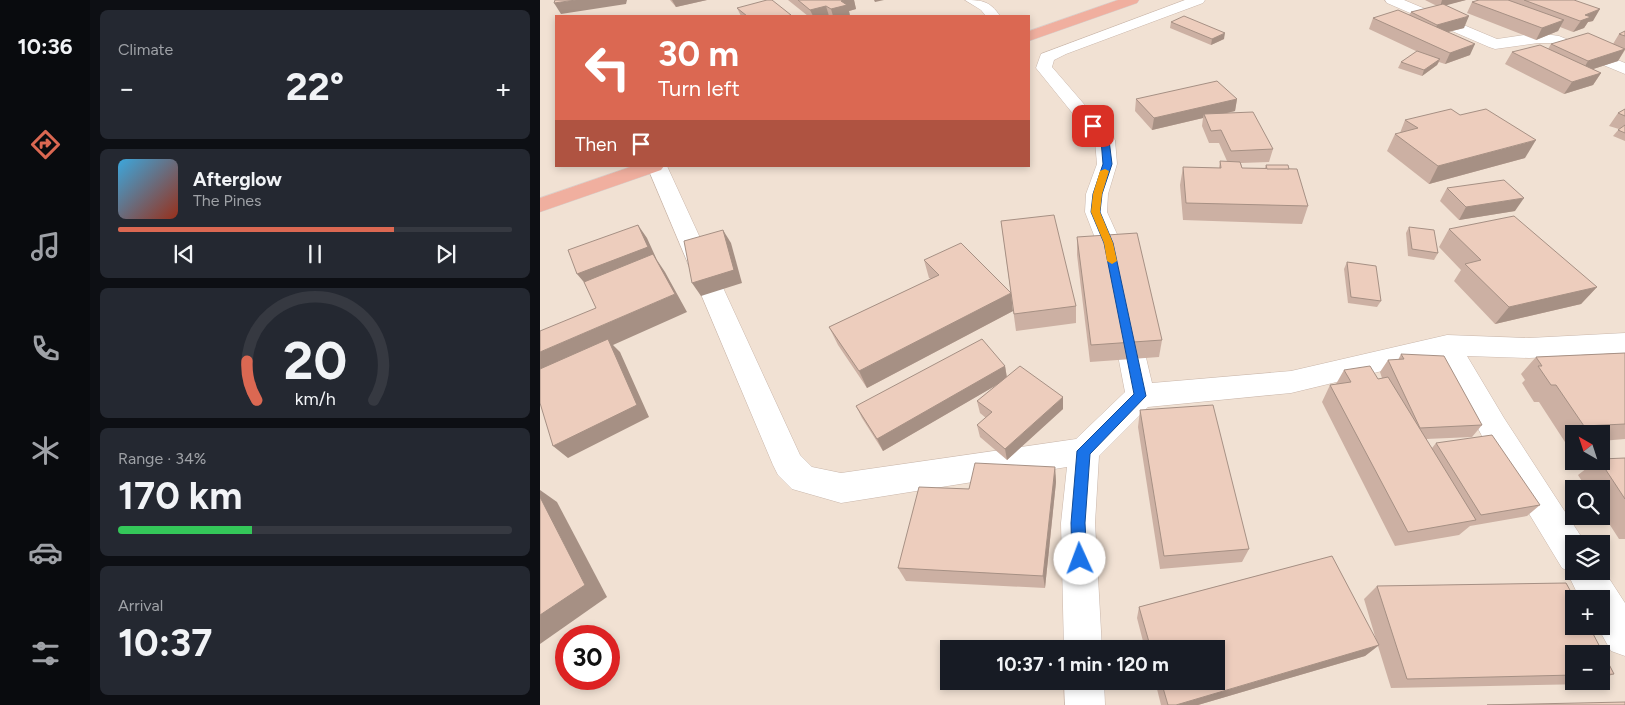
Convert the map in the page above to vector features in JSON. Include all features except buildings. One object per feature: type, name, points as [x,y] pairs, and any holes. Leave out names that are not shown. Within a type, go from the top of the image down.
[{"type":"highway","points":[[1030,22],[1094,0]]},
{"type":"highway","points":[[1030,36],[1132,0]]},
{"type":"highway","points":[[540,185],[595,167]]},
{"type":"highway","points":[[540,206],[653,167]]},
{"type":"street","points":[[972,0],[986,7],[993,15]]},
{"type":"street","points":[[1140,396],[1109,243],[1096,212],[1097,194],[1108,164],[1105,140],[1044,68],[1047,57],[1060,51],[1198,0]]},
{"type":"street","points":[[1392,0],[1495,44],[1538,38],[1554,39],[1625,69]]},
{"type":"street","points":[[656,167],[788,465],[803,479],[841,488],[1084,451],[1140,396],[1291,382],[1447,345],[1529,348],[1625,343]]},
{"type":"street","points":[[1447,345],[1493,427],[1565,542]]},
{"type":"street","points":[[1083,640],[1078,523],[1084,451]]},
{"type":"street","points":[[1610,613],[1625,637]]},
{"type":"street","points":[[1084,690],[1085,705]]},
{"type":"shaded area","points":[[540,0],[1625,0],[1625,705],[540,705]]},
{"type":"slow traffic","points":[[1105,171],[1097,194],[1096,212],[1109,243],[1112,261]]},
{"type":"route","points":[[1080,559],[1078,523],[1084,451],[1140,396],[1109,243],[1096,212],[1097,194],[1108,164],[1105,140],[1093,126]]}]
